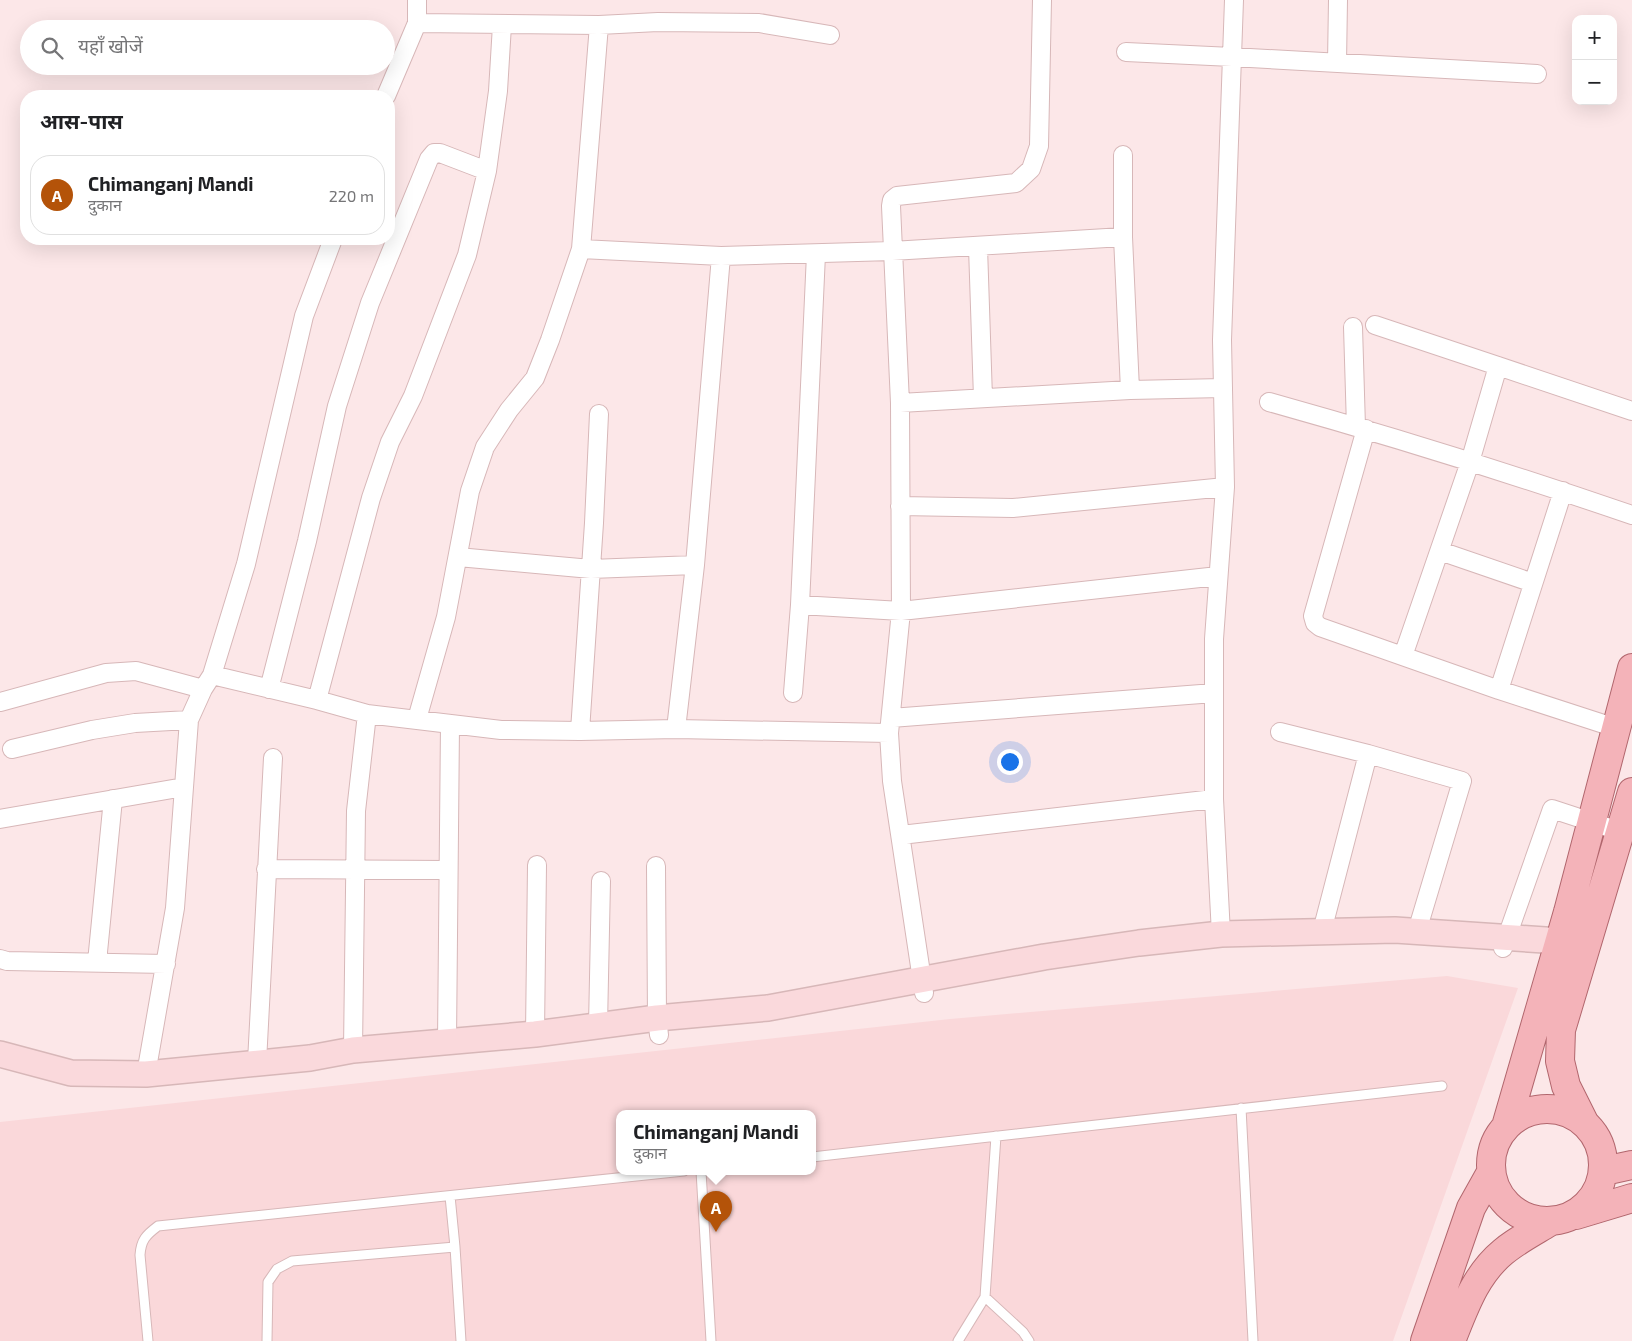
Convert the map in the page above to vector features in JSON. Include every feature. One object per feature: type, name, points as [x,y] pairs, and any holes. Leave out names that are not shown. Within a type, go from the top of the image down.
[{"type":"main road","points":[[1574,1216],[1595,1197],[1604,1171],[1600,1144],[1584,1122],[1566,1086],[1560,1061],[1560,1030],[1570,949],[1590,822],[1632,668]]},
{"type":"main road","points":[[1425,1341],[1471,1208],[1490,1174],[1492,1146],[1508,1123],[1570,949],[1619,831],[1632,792]]},
{"type":"main road","points":[[1508,1123],[1532,1110],[1559,1110],[1584,1122]]},
{"type":"main road","points":[[1604,1171],[1632,1165]]},
{"type":"main road","points":[[1490,1174],[1500,1199],[1521,1217],[1548,1222]]},
{"type":"main road","points":[[1451,1341],[1470,1293],[1485,1271],[1503,1252],[1548,1222],[1632,1198]]},
{"type":"street","points":[[395,75],[417,23],[417,0]]},
{"type":"street","points":[[923,986],[892,781],[890,725],[901,611],[900,403],[891,206],[892,200],[897,196],[1016,183],[1032,170],[1038,146],[1042,0]]},
{"type":"street","points":[[1221,934],[1214,799],[1214,639],[1225,487],[1222,340],[1234,0]]},
{"type":"street","points":[[1337,63],[1338,0]]},
{"type":"street","points":[[417,23],[599,26],[658,22],[758,23],[830,35]]},
{"type":"street","points":[[317,700],[371,498],[390,442],[413,396],[467,255],[487,171],[498,91],[502,25]]},
{"type":"street","points":[[417,719],[446,617],[470,491],[485,447],[509,410],[534,378],[550,340],[582,249],[599,26]]},
{"type":"street","points":[[1126,52],[1537,74]]},
{"type":"street","points":[[389,90],[395,75]]},
{"type":"street","points":[[395,242],[425,168],[434,153],[440,153],[487,171]]},
{"type":"street","points":[[1123,155],[1123,238],[1130,390]]},
{"type":"street","points":[[582,249],[721,256],[892,251],[1123,238]]},
{"type":"street","points":[[146,1074],[176,908],[189,720],[208,682],[246,564],[304,316],[331,245]]},
{"type":"street","points":[[269,689],[307,541],[337,406],[370,303],[394,245]]},
{"type":"street","points":[[978,247],[983,398]]},
{"type":"street","points":[[793,693],[800,605],[816,254]]},
{"type":"street","points":[[676,729],[695,565],[721,256]]},
{"type":"street","points":[[1375,325],[1632,411]]},
{"type":"street","points":[[1353,326],[1361,428],[1312,616],[1314,624],[1499,690],[1616,728]]},
{"type":"street","points":[[1403,656],[1470,462],[1498,366]]},
{"type":"street","points":[[900,403],[1130,390],[1223,388]]},
{"type":"street","points":[[1269,402],[1361,428],[1563,491],[1632,515]]},
{"type":"street","points":[[580,731],[599,414]]},
{"type":"street","points":[[900,506],[1013,508],[1225,487]]},
{"type":"street","points":[[1499,690],[1563,491]]},
{"type":"street","points":[[1440,550],[1534,583]]},
{"type":"street","points":[[458,557],[591,569],[695,565]]},
{"type":"street","points":[[800,605],[901,611],[1218,576]]},
{"type":"street","points":[[0,702],[106,673],[136,671],[269,689],[367,714],[502,730],[580,731],[890,725],[1214,693]]},
{"type":"street","points":[[353,1050],[356,811],[367,714]]},
{"type":"street","points":[[12,749],[92,730],[135,723],[189,720]]},
{"type":"street","points":[[447,1042],[450,724]]},
{"type":"street","points":[[1280,732],[1368,754],[1462,781],[1417,931]]},
{"type":"street","points":[[1322,931],[1368,754]]},
{"type":"street","points":[[257,1062],[273,758]]},
{"type":"street","points":[[0,819],[184,786]]},
{"type":"street","points":[[97,962],[113,799]]},
{"type":"street","points":[[901,835],[1214,799]]},
{"type":"street","points":[[1504,943],[1552,809],[1619,831]]},
{"type":"street","points":[[535,1034],[537,865]]},
{"type":"street","points":[[656,866],[658,1026]]},
{"type":"street","points":[[266,869],[448,870]]},
{"type":"street","points":[[598,1026],[601,880]]},
{"type":"street","points":[[923,986],[1044,957],[1221,934],[1417,931],[1504,943],[1570,949]]},
{"type":"street","points":[[310,1058],[349,1062],[436,1060],[768,1008],[1130,957],[1245,947],[1504,943]]},
{"type":"street","points":[[0,959],[6,961],[166,964]]},
{"type":"street","points":[[0,1054],[71,1073],[146,1074],[310,1058],[353,1050],[535,1034],[598,1026],[658,1026]]},
{"type":"lane","points":[[816,1157],[1442,1086]]},
{"type":"lane","points":[[1241,1108],[1253,1341]]},
{"type":"lane","points":[[958,1341],[985,1297],[996,1136]]},
{"type":"lane","points":[[148,1341],[140,1255],[141,1244],[145,1235],[158,1226],[647,1175]]},
{"type":"lane","points":[[700,1175],[711,1341]]},
{"type":"lane","points":[[450,1196],[461,1341]]},
{"type":"lane","points":[[267,1341],[268,1282],[277,1269],[292,1260],[455,1247]]},
{"type":"lane","points":[[985,1297],[1023,1332],[1029,1341]]},
{"type":"shaded area","points":[[1447,976],[1518,988],[1393,1341],[0,1341],[0,1122],[950,1019]]},
{"type":"place","name":"Chimanganj Mandi","points":[[716,1232]]}]
